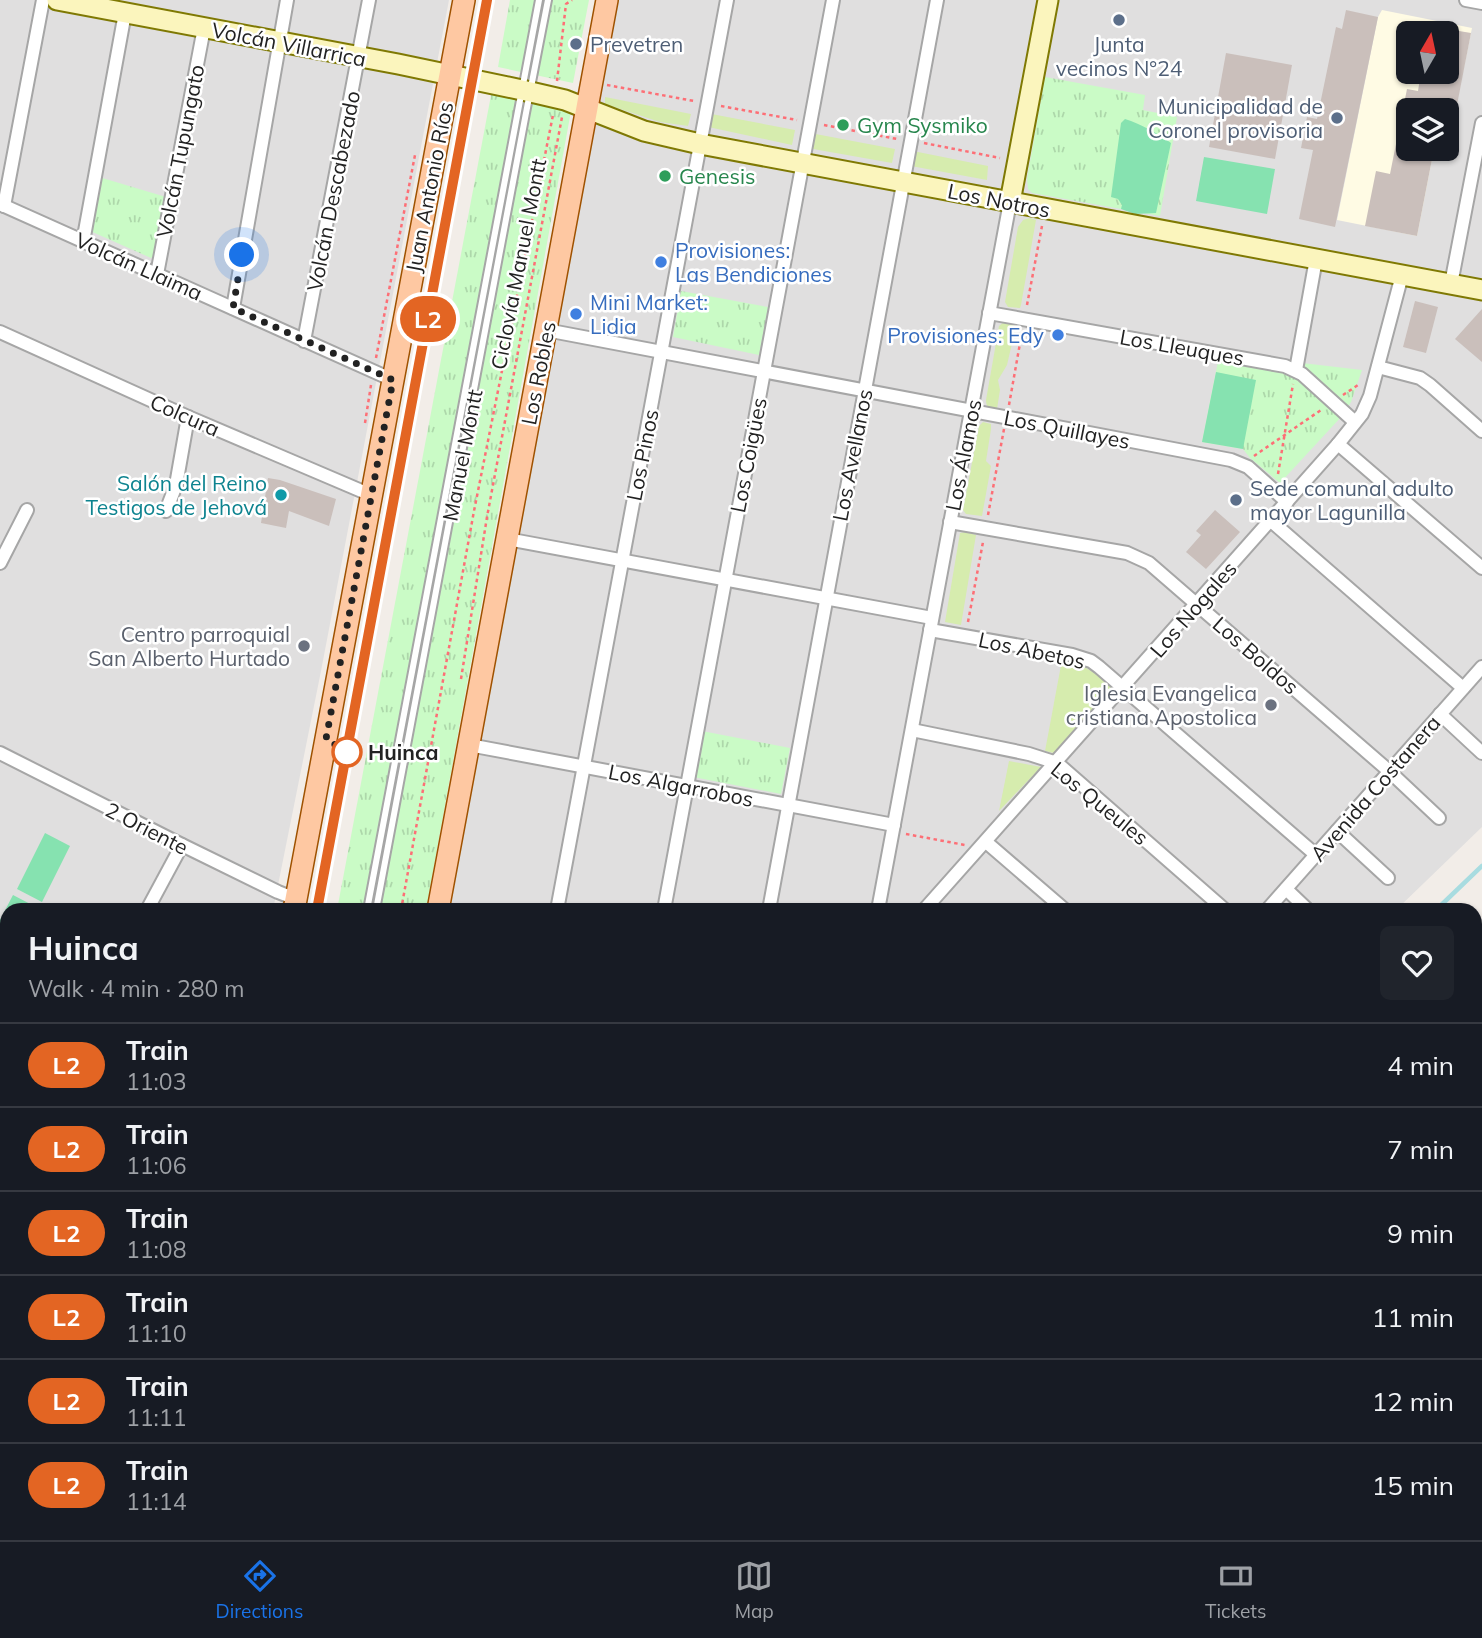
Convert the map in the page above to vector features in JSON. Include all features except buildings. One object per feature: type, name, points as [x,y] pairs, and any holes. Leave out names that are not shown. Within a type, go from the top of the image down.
[{"type":"main road","name":"Juan Antonio Ríos","points":[[295,903],[464,0]]},
{"type":"main road","name":"Los Robles","points":[[468,745],[607,0]]},
{"type":"main road","points":[[439,903],[468,745]]},
{"type":"street","points":[[2,205],[43,0]]},
{"type":"street","name":"Volcán Villarrica","points":[[57,0],[526,90]]},
{"type":"street","points":[[233,308],[287,0]]},
{"type":"street","name":"Volcán Descabezado","points":[[304,341],[369,0]]},
{"type":"street","name":"Los Pinos","points":[[558,903],[727,0]]},
{"type":"street","name":"Los Coigües","points":[[665,903],[833,0]]},
{"type":"street","name":"Los Avellanos","points":[[770,903],[937,0]]},
{"type":"street","name":"Los Álamos","points":[[879,903],[1048,0]]},
{"type":"street","points":[[1466,0],[1482,3]]},
{"type":"street","points":[[83,242],[125,13]]},
{"type":"street","name":"Volcán Tupungato","points":[[157,274],[204,28]]},
{"type":"street","name":"Los Notros","points":[[526,90],[587,108],[644,131],[700,144],[1482,290]]},
{"type":"street","points":[[1451,284],[1482,123]]},
{"type":"street","name":"Volcán Llaima","points":[[2,205],[393,380]]},
{"type":"street","points":[[1296,370],[1316,259]]},
{"type":"street","name":"Los Nogales","points":[[931,903],[1355,422],[1367,404],[1402,275]]},
{"type":"street","name":"Los Lleuques","points":[[989,313],[1272,363],[1296,370],[1355,422]]},
{"type":"street","name":"Los Quillayes","points":[[546,330],[1243,464],[1287,502]]},
{"type":"street","name":"Colcura","points":[[0,331],[188,417],[371,495]]},
{"type":"street","points":[[1378,367],[1420,378],[1482,431]]},
{"type":"street","points":[[166,512],[176,485],[188,417]]},
{"type":"street","points":[[1338,444],[1482,568]]},
{"type":"street","points":[[0,563],[27,510]]},
{"type":"street","points":[[1270,520],[1463,688]]},
{"type":"street","name":"Los Boldos","points":[[950,523],[1135,556],[1156,567],[1390,771],[1439,818]]},
{"type":"street","name":"Los Abetos","points":[[507,540],[826,598],[1081,657],[1099,667],[1316,855]]},
{"type":"street","name":"Avenida Costanera","points":[[1273,903],[1482,667]]},
{"type":"street","points":[[1440,714],[1482,753]]},
{"type":"street","name":"Los Queules","points":[[912,730],[1029,754],[1057,763],[1217,903]]},
{"type":"street","name":"Los Algarrobos","points":[[468,745],[787,805],[893,829]]},
{"type":"street","name":"2 Oriente","points":[[0,754],[278,892],[294,903]]},
{"type":"street","points":[[1337,831],[1388,878]]},
{"type":"street","points":[[151,903],[182,845]]},
{"type":"street","points":[[983,845],[1056,903]]},
{"type":"street","points":[[1286,889],[1301,903]]},
{"type":"lane","name":"Manuel Montt","points":[[377,903],[526,90],[539,0]]},
{"type":"lane","name":"Manuel Montt","points":[[368,903],[526,90],[548,0]]},
{"type":"path","points":[[402,903],[474,511],[550,128],[560,99],[566,4],[572,0]]},
{"type":"path","name":"Ciclovía Manuel Montt","points":[[461,680],[560,99]]},
{"type":"path","points":[[1243,464],[1367,379],[1378,367]]},
{"type":"path","points":[[1275,491],[1296,370]]},
{"type":"path","points":[[893,829],[983,845]]},
{"type":"shaded area","points":[[0,0],[449,0],[274,903],[0,903]]},
{"type":"shaded area","points":[[613,0],[1482,0],[1482,827],[1403,903],[451,903]]},
{"type":"shaded area","points":[[1382,10],[1437,21],[1396,21],[1396,84],[1460,84],[1460,26],[1472,28],[1458,98],[1396,98],[1396,161],[1432,161],[1417,236],[1337,220],[1378,17]]},
{"type":"green space","points":[[510,0],[589,0],[573,83],[498,67]]},
{"type":"green space","points":[[1045,77],[1145,95],[1143,110],[1177,117],[1160,216],[1032,193],[1028,189],[1027,179]]},
{"type":"green space","points":[[492,90],[571,111],[427,903],[338,903]]},
{"type":"green space","points":[[605,97],[691,114],[688,126],[660,122],[605,104]]},
{"type":"green space","points":[[701,112],[795,130],[792,145],[699,125]]},
{"type":"green space","points":[[1125,119],[1149,129],[1171,143],[1156,213],[1135,214],[1121,209],[1122,205],[1118,199],[1111,197],[1121,123]]},
{"type":"green space","points":[[805,132],[895,149],[892,163],[802,147]]},
{"type":"green space","points":[[903,149],[988,166],[987,180],[900,164]]},
{"type":"green space","points":[[1204,157],[1275,169],[1267,214],[1196,201]]},
{"type":"green space","points":[[99,177],[166,197],[157,253],[151,258],[88,230]]},
{"type":"green space","points":[[1023,220],[1036,220],[1021,305],[1020,308],[1008,307],[1005,302],[1018,227]]},
{"type":"green space","points":[[681,291],[768,307],[759,355],[673,337]]},
{"type":"green space","points":[[1004,322],[1016,326],[1007,365],[998,380],[1000,390],[997,409],[990,409],[986,400],[999,326]]},
{"type":"green space","points":[[1219,356],[1293,372],[1302,363],[1362,370],[1351,402],[1342,416],[1280,483],[1243,449],[1202,442]]},
{"type":"green space","points":[[1216,372],[1256,380],[1243,449],[1202,442]]},
{"type":"green space","points":[[983,422],[991,424],[986,461],[991,466],[982,516],[966,514],[963,510],[979,426]]},
{"type":"green space","points":[[960,533],[976,535],[961,625],[945,622]]},
{"type":"green space","points":[[1062,660],[1080,664],[1113,685],[1054,753],[1045,751]]},
{"type":"green space","points":[[702,731],[790,748],[781,794],[693,777]]},
{"type":"green space","points":[[1009,761],[1041,767],[999,811]]},
{"type":"green space","points":[[45,833],[70,846],[42,902],[17,889]]},
{"type":"green space","points":[[13,895],[28,903],[9,903]]},
{"type":"waterway","points":[[1443,903],[1482,866]]},
{"type":"railway","points":[[318,903],[487,0]]},
{"type":"train","name":"L2","points":[[318,903],[487,0]]},
{"type":"place","name":"Junta vecinos N°24","points":[[1119,20]]},
{"type":"place","name":"Prevetren","points":[[576,44]]},
{"type":"place","name":"Municipalidad de Coronel provisoria","points":[[1337,118]]},
{"type":"place","name":"Gym Sysmiko","points":[[843,125]]},
{"type":"place","name":"Genesis","points":[[665,176]]},
{"type":"place","name":"Provisiones: Las Bendiciones","points":[[661,262]]},
{"type":"place","name":"Mini Market: Lidia","points":[[576,314]]},
{"type":"place","name":"Provisiones: Edy","points":[[1058,335]]},
{"type":"place","name":"Salón del Reino Testigos de Jehová","points":[[281,495]]},
{"type":"place","name":"Sede comunal adulto mayor Lagunilla","points":[[1236,500]]},
{"type":"place","name":"Centro parroquial San Alberto Hurtado","points":[[304,646]]},
{"type":"place","name":"Iglesia Evangelica cristiana Apostolica","points":[[1271,705]]},
{"type":"place","name":"Huinca","points":[[347,752]]},
{"type":"route","points":[[242,255],[233,308],[393,380],[326,739],[347,752]]}]
